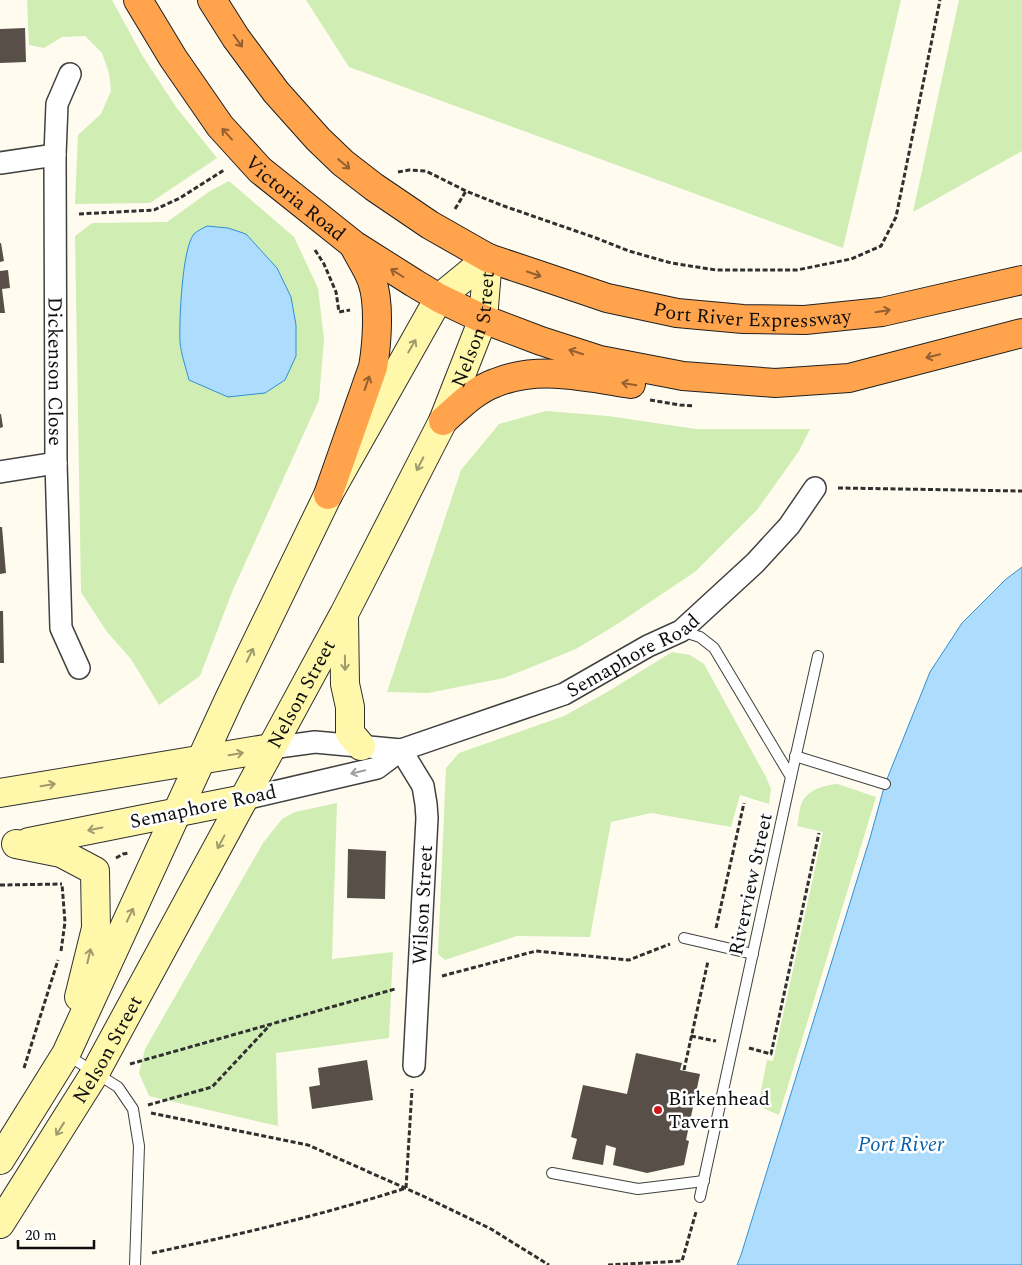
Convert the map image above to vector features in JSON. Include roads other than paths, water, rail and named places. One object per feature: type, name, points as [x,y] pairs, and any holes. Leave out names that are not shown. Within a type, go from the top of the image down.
[{"type":"highway","name":"Victoria Road","points":[[138,0],[173,58],[220,126],[260,170],[354,245],[439,298],[483,319],[541,341],[600,360],[683,376],[775,383],[849,378]]},
{"type":"highway","points":[[212,0],[236,38],[276,92],[318,139],[343,163],[374,187],[430,225],[488,258]]},
{"type":"highway","points":[[328,495],[373,367],[376,353],[376,307],[372,281],[354,245]]},
{"type":"highway","name":"Port River Expressway","points":[[488,258],[607,298],[678,313],[743,319],[804,320],[882,312],[1022,280]]},
{"type":"highway","points":[[442,421],[483,388],[495,382],[513,377],[542,373],[585,377],[676,392],[775,398],[809,392],[849,378],[1022,333]]},
{"type":"main road","name":"Nelson Street","points":[[0,1160],[66,1054],[238,681],[328,495],[439,298],[488,258]]},
{"type":"main road","name":"Nelson Street","points":[[0,1224],[95,1074],[344,614],[442,421],[483,319],[488,258]]},
{"type":"main road","points":[[344,614],[345,684],[350,707],[350,733],[361,746]]},
{"type":"main road","name":"Semaphore Road","points":[[0,793],[271,748]]},
{"type":"main road","name":"Semaphore Road","points":[[8,846],[244,799]]},
{"type":"main road","points":[[8,846],[61,853],[95,871],[96,928],[66,1054]]},
{"type":"street","name":"Dickenson Close","points":[[70,74],[56,104],[56,462],[61,628],[78,668]]},
{"type":"street","points":[[0,163],[55,155]]},
{"type":"street","points":[[0,472],[56,462]]},
{"type":"street","name":"Semaphore Road","points":[[244,799],[377,768],[401,750],[564,694],[648,646],[681,631],[755,563],[789,526],[815,488]]},
{"type":"street","name":"Semaphore Road","points":[[271,748],[315,742],[401,750]]},
{"type":"street","name":"Wilson Street","points":[[401,750],[423,786],[427,818],[414,1066]]},
{"type":"lane","points":[[681,631],[700,637],[714,648],[790,777]]},
{"type":"lane","name":"Riverview Street","points":[[700,1198],[790,777],[818,656]]},
{"type":"lane","points":[[796,756],[885,784]]},
{"type":"lane","points":[[684,938],[753,954]]},
{"type":"lane","points":[[66,1054],[118,1087],[133,1109],[139,1146],[135,1261]]},
{"type":"lane","points":[[552,1172],[638,1189],[704,1181]]},
{"type":"water","points":[[207,226],[228,228],[246,234],[277,268],[291,297],[296,325],[296,356],[285,380],[265,393],[228,397],[189,380],[180,342],[184,269],[190,242],[194,234]]},
{"type":"water","name":"Port River","points":[[1022,567],[1022,1265],[737,1265],[870,838],[885,784],[930,672],[962,623],[1005,580]]},
{"type":"place","name":"Birkenhead Tavern","points":[[658,1110]]}]
